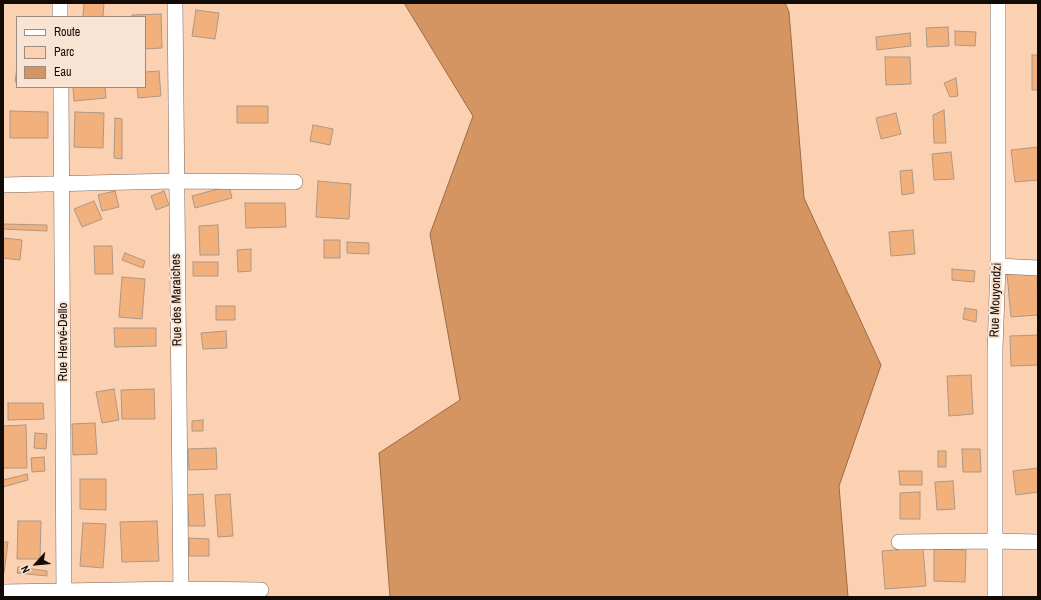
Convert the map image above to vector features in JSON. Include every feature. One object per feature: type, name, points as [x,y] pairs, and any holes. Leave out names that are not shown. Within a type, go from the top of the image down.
[{"type":"street","points":[[60,3],[60,16]]},
{"type":"street","name":"Rue des Maraiches","points":[[175,3],[175,181],[181,593]]},
{"type":"street","name":"Rue Mouyondzi","points":[[995,597],[995,349],[998,266],[998,3]]},
{"type":"street","name":"Rue Hervé-Dello","points":[[61,88],[63,183],[65,594]]},
{"type":"street","points":[[3,186],[63,183],[175,181],[295,182]]},
{"type":"street","points":[[998,266],[1038,268]]},
{"type":"street","points":[[899,542],[1038,542]]},
{"type":"street","points":[[3,592],[65,594],[181,593],[261,590]]},
{"type":"green space","points":[[3,3],[1038,3],[1038,597],[3,597]]},
{"type":"water","points":[[404,3],[785,3],[789,12],[804,198],[881,365],[839,486],[848,597],[390,597],[379,453],[460,400],[430,234],[473,116]]},
{"type":"building","points":[[84,3],[104,3],[103,16],[83,16]]},
{"type":"building","points":[[196,10],[219,13],[215,39],[192,36]]},
{"type":"building","points":[[161,14],[162,48],[146,49],[146,16],[132,15]]},
{"type":"building","points":[[948,27],[949,46],[927,47],[926,28]]},
{"type":"building","points":[[955,31],[976,32],[975,46],[955,45]]},
{"type":"building","points":[[910,33],[911,46],[877,50],[876,37]]},
{"type":"building","points":[[1032,55],[1038,55],[1038,90],[1032,90]]},
{"type":"building","points":[[885,57],[910,57],[911,84],[886,85]]},
{"type":"building","points":[[159,71],[161,96],[138,98],[137,88],[146,88],[146,72]]},
{"type":"building","points":[[956,78],[958,96],[950,97],[944,83]]},
{"type":"building","points":[[73,88],[105,88],[106,98],[74,101]]},
{"type":"building","points":[[237,106],[268,106],[268,123],[237,123]]},
{"type":"building","points":[[944,110],[946,143],[934,143],[933,115]]},
{"type":"building","points":[[10,111],[48,112],[48,138],[10,138]]},
{"type":"building","points":[[75,112],[104,113],[103,148],[74,147]]},
{"type":"building","points":[[896,113],[901,134],[881,139],[876,118]]},
{"type":"building","points":[[115,118],[122,119],[122,159],[114,158]]},
{"type":"building","points":[[313,125],[333,129],[330,145],[310,141]]},
{"type":"building","points":[[1038,147],[1038,180],[1015,182],[1011,150]]},
{"type":"building","points":[[951,152],[954,179],[934,180],[932,154]]},
{"type":"building","points":[[912,170],[914,193],[902,195],[900,171]]},
{"type":"building","points":[[318,181],[351,184],[349,219],[316,217]]},
{"type":"building","points":[[229,186],[232,198],[195,208],[192,196]]},
{"type":"building","points":[[115,191],[119,207],[102,211],[98,195]]},
{"type":"building","points":[[164,191],[169,205],[156,210],[151,196]]},
{"type":"building","points":[[94,201],[102,219],[82,227],[74,209]]},
{"type":"building","points":[[245,203],[285,203],[286,227],[246,228]]},
{"type":"building","points":[[3,224],[47,225],[47,231],[3,229]]},
{"type":"building","points":[[218,225],[219,255],[200,255],[199,226]]},
{"type":"building","points":[[913,230],[915,254],[891,256],[889,232]]},
{"type":"building","points":[[3,238],[22,240],[20,260],[3,258]]},
{"type":"building","points":[[324,240],[340,240],[340,258],[324,258]]},
{"type":"building","points":[[347,242],[369,243],[369,254],[347,253]]},
{"type":"building","points":[[94,246],[112,246],[113,274],[95,274]]},
{"type":"building","points":[[251,249],[251,271],[238,272],[237,250]]},
{"type":"building","points":[[125,253],[145,261],[143,268],[122,260]]},
{"type":"building","points":[[193,262],[218,262],[218,276],[193,276]]},
{"type":"building","points":[[952,269],[975,271],[974,282],[952,280]]},
{"type":"building","points":[[1037,272],[1038,315],[1011,317],[1007,274]]},
{"type":"building","points":[[122,277],[145,279],[142,319],[119,317]]},
{"type":"building","points":[[216,306],[235,306],[235,320],[216,320]]},
{"type":"building","points":[[965,308],[977,310],[976,322],[963,319]]},
{"type":"building","points":[[114,328],[156,328],[156,346],[115,347]]},
{"type":"building","points":[[226,331],[227,348],[203,349],[201,333]]},
{"type":"building","points":[[1038,335],[1038,365],[1011,366],[1010,336]]},
{"type":"building","points":[[971,375],[973,414],[949,416],[947,376]]},
{"type":"building","points":[[114,389],[119,420],[102,423],[96,392]]},
{"type":"building","points":[[154,389],[155,419],[122,419],[121,390]]},
{"type":"building","points":[[8,403],[43,403],[44,419],[8,420]]},
{"type":"building","points":[[203,420],[203,431],[192,431],[192,421]]},
{"type":"building","points":[[95,423],[97,454],[73,455],[72,424]]},
{"type":"building","points":[[26,425],[27,468],[3,468],[3,426]]},
{"type":"building","points":[[35,433],[47,434],[46,449],[34,448]]},
{"type":"building","points":[[216,448],[217,469],[189,470],[188,449]]},
{"type":"building","points":[[962,449],[980,449],[981,472],[963,472]]},
{"type":"building","points":[[938,451],[946,451],[946,467],[938,467]]},
{"type":"building","points":[[44,457],[45,471],[32,472],[31,458]]},
{"type":"building","points":[[1038,468],[1038,492],[1016,495],[1013,471]]},
{"type":"building","points":[[899,471],[922,471],[922,485],[900,485]]},
{"type":"building","points":[[27,474],[28,480],[3,487],[3,480]]},
{"type":"building","points":[[80,479],[106,479],[106,510],[80,509]]},
{"type":"building","points":[[953,481],[955,509],[937,510],[935,482]]},
{"type":"building","points":[[920,492],[920,519],[900,519],[900,493]]},
{"type":"building","points":[[203,494],[205,526],[189,526],[187,495]]},
{"type":"building","points":[[230,494],[233,536],[218,537],[215,495]]},
{"type":"building","points":[[18,521],[41,521],[40,559],[17,559]]},
{"type":"building","points":[[157,521],[159,561],[122,562],[120,522]]},
{"type":"building","points":[[83,523],[106,524],[103,568],[80,566]]},
{"type":"building","points":[[189,538],[209,539],[209,556],[189,556]]},
{"type":"building","points":[[3,542],[8,542],[4,573],[3,573]]},
{"type":"building","points":[[923,548],[926,586],[885,589],[882,551]]},
{"type":"building","points":[[934,549],[966,550],[965,582],[934,581]]},
{"type":"building","points":[[18,567],[47,571],[47,576],[17,573]]}]
